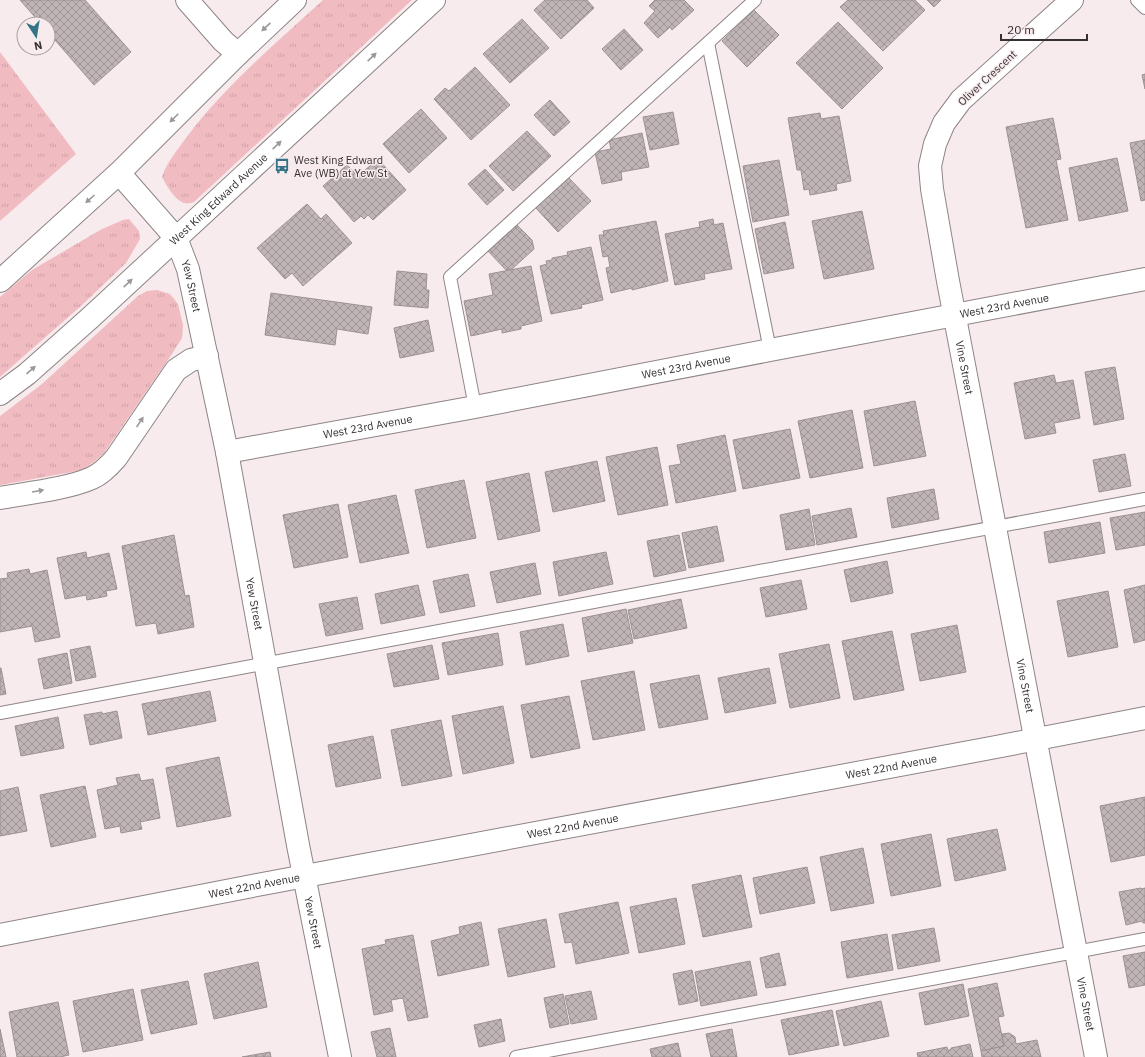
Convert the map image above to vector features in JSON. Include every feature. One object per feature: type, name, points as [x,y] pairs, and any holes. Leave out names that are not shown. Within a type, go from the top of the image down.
[{"type":"street","points":[[188,0],[223,40],[238,54]]},
{"type":"street","points":[[0,281],[119,173],[238,54],[295,0]]},
{"type":"street","name":"West King Edward Avenue","points":[[0,394],[27,374],[84,323],[434,0]]},
{"type":"street","name":"Oliver Crescent","points":[[955,315],[932,189],[930,166],[935,144],[944,123],[960,100],[1072,0]]},
{"type":"street","name":"Yew Street","points":[[119,173],[176,238],[188,269],[227,452],[304,876],[340,1057]]},
{"type":"street","name":"West 23rd Avenue","points":[[227,452],[475,407],[1145,279]]},
{"type":"street","name":"Vine Street","points":[[955,315],[1096,1057]]},
{"type":"street","points":[[0,498],[71,485],[93,478],[116,458],[176,370],[191,360],[207,356]]},
{"type":"street","name":"West 22nd Avenue","points":[[0,935],[304,876],[1145,718]]},
{"type":"lane","points":[[475,407],[450,277],[755,0]]},
{"type":"lane","points":[[1137,0],[1145,8]]},
{"type":"lane","points":[[708,43],[770,350]]},
{"type":"lane","points":[[0,713],[1145,499]]},
{"type":"lane","points":[[516,1057],[1145,939]]},
{"type":"green space","points":[[323,0],[412,0],[194,202],[184,203],[177,199],[162,177],[166,167],[186,138],[216,101],[269,49]]},
{"type":"green space","points":[[0,52],[76,154],[0,221]]},
{"type":"green space","points":[[129,219],[139,231],[140,239],[126,263],[81,306],[0,377],[0,297],[32,270],[102,229]]},
{"type":"green space","points":[[157,290],[170,294],[178,304],[183,325],[182,338],[104,453],[83,470],[0,485],[0,416],[42,384],[138,296],[147,291]]},
{"type":"building","points":[[20,0],[85,0],[131,52],[94,85],[56,41],[56,16],[34,16]]},
{"type":"building","points":[[545,0],[587,0],[594,8],[561,39],[534,10]]},
{"type":"building","points":[[655,0],[684,0],[694,10],[672,30],[670,27],[658,38],[644,23],[655,11],[649,6]]},
{"type":"building","points":[[848,0],[915,0],[925,10],[883,51],[840,7]]},
{"type":"building","points":[[927,0],[941,0],[934,7]]},
{"type":"building","points":[[754,10],[779,35],[747,67],[722,41]]},
{"type":"building","points":[[522,19],[549,48],[510,83],[483,54]]},
{"type":"building","points":[[838,22],[883,68],[842,109],[796,63]]},
{"type":"building","points":[[624,29],[643,50],[621,70],[602,49]]},
{"type":"building","points":[[475,67],[510,105],[471,140],[434,99],[445,88],[449,91]]},
{"type":"building","points":[[1145,74],[1145,89],[1142,75]]},
{"type":"building","points":[[550,100],[570,122],[554,136],[534,115]]},
{"type":"building","points":[[421,109],[447,138],[409,173],[383,144]]},
{"type":"building","points":[[673,112],[679,144],[650,150],[643,117]]},
{"type":"building","points":[[820,113],[821,119],[839,116],[851,181],[836,184],[837,190],[810,195],[809,189],[804,190],[801,170],[797,170],[788,118]]},
{"type":"building","points":[[1053,118],[1061,159],[1056,160],[1068,220],[1026,228],[1006,127]]},
{"type":"building","points":[[527,131],[551,156],[513,191],[489,166]]},
{"type":"building","points":[[642,133],[649,167],[621,172],[622,180],[602,184],[595,152],[611,149],[609,140]]},
{"type":"building","points":[[1145,140],[1145,200],[1141,201],[1130,143]]},
{"type":"building","points":[[1117,158],[1128,211],[1079,221],[1069,168]]},
{"type":"building","points":[[378,159],[406,190],[373,220],[368,215],[364,219],[361,216],[354,222],[323,186],[347,165],[358,176]]},
{"type":"building","points":[[779,160],[789,215],[753,222],[743,166]]},
{"type":"building","points":[[485,169],[504,190],[487,205],[468,184]]},
{"type":"building","points":[[568,177],[591,201],[558,232],[535,207]]},
{"type":"building","points":[[307,204],[321,219],[326,214],[352,243],[303,286],[292,273],[285,279],[257,248]]},
{"type":"building","points":[[862,211],[874,269],[824,279],[812,221]]},
{"type":"building","points":[[713,219],[714,225],[723,223],[732,269],[704,274],[705,279],[675,285],[665,234],[700,227],[699,222]]},
{"type":"building","points":[[656,221],[668,281],[632,290],[632,288],[611,293],[606,268],[610,267],[608,256],[603,257],[599,235],[604,235],[603,231]]},
{"type":"building","points":[[785,222],[794,268],[764,274],[755,229]]},
{"type":"building","points":[[517,225],[532,240],[534,249],[512,269],[506,270],[488,251]]},
{"type":"building","points":[[591,247],[603,300],[581,305],[582,308],[551,314],[540,266],[547,264],[546,261],[552,260],[552,258],[568,255],[567,252]]},
{"type":"building","points":[[531,266],[542,321],[521,326],[521,329],[502,333],[502,329],[471,336],[464,301],[493,295],[489,274]]},
{"type":"building","points":[[397,271],[427,274],[426,290],[429,290],[428,308],[394,305]]},
{"type":"building","points":[[271,293],[372,307],[368,334],[337,329],[335,345],[265,335]]},
{"type":"building","points":[[428,320],[434,351],[400,358],[394,328]]},
{"type":"building","points":[[1115,367],[1124,419],[1094,425],[1085,372]]},
{"type":"building","points":[[1054,375],[1056,383],[1073,380],[1080,418],[1054,423],[1056,433],[1025,439],[1014,383]]},
{"type":"building","points":[[915,401],[926,456],[874,466],[864,411]]},
{"type":"building","points":[[852,410],[863,468],[810,478],[798,421]]},
{"type":"building","points":[[790,429],[800,478],[743,489],[733,440]]},
{"type":"building","points":[[725,435],[736,491],[676,503],[669,466],[681,464],[677,445]]},
{"type":"building","points":[[657,447],[668,505],[618,515],[606,457]]},
{"type":"building","points":[[1125,454],[1131,486],[1099,492],[1093,460]]},
{"type":"building","points":[[597,461],[605,501],[553,512],[545,472]]},
{"type":"building","points":[[529,473],[540,531],[498,540],[486,482]]},
{"type":"building","points":[[464,480],[476,538],[427,548],[415,490]]},
{"type":"building","points":[[934,489],[939,519],[892,528],[887,498]]},
{"type":"building","points":[[396,495],[409,553],[360,563],[348,505]]},
{"type":"building","points":[[338,504],[348,557],[294,568],[283,515]]},
{"type":"building","points":[[851,508],[857,537],[817,545],[812,516]]},
{"type":"building","points":[[809,509],[815,545],[786,550],[780,515]]},
{"type":"building","points":[[1145,512],[1145,545],[1116,550],[1110,518]]},
{"type":"building","points":[[1100,522],[1105,553],[1049,563],[1044,532]]},
{"type":"building","points":[[717,526],[724,561],[689,568],[682,533]]},
{"type":"building","points":[[174,535],[185,596],[189,595],[194,627],[158,634],[156,623],[136,626],[122,546]]},
{"type":"building","points":[[679,535],[686,570],[654,577],[647,541]]},
{"type":"building","points":[[86,552],[87,558],[109,553],[117,589],[106,591],[107,596],[87,600],[86,595],[65,599],[57,558]]},
{"type":"building","points":[[606,552],[613,584],[559,596],[553,562]]},
{"type":"building","points":[[887,561],[893,593],[851,602],[844,570]]},
{"type":"building","points":[[535,563],[541,594],[497,603],[490,572]]},
{"type":"building","points":[[29,569],[30,574],[47,570],[60,637],[35,642],[32,626],[0,632],[0,579],[8,578],[7,573]]},
{"type":"building","points":[[468,574],[475,606],[440,613],[433,581]]},
{"type":"building","points":[[801,580],[807,609],[766,617],[760,588]]},
{"type":"building","points":[[418,585],[425,615],[381,624],[375,594]]},
{"type":"building","points":[[1145,585],[1145,640],[1134,643],[1124,590]]},
{"type":"building","points":[[1108,591],[1118,647],[1068,657],[1057,601]]},
{"type":"building","points":[[357,597],[363,629],[326,636],[319,604]]},
{"type":"building","points":[[681,599],[687,628],[634,639],[628,610]]},
{"type":"building","points":[[626,609],[633,643],[588,652],[582,618]]},
{"type":"building","points":[[563,624],[569,656],[526,665],[520,632]]},
{"type":"building","points":[[957,625],[966,672],[920,681],[911,634]]},
{"type":"building","points":[[892,631],[904,690],[854,700],[842,641]]},
{"type":"building","points":[[498,633],[503,665],[448,675],[442,643]]},
{"type":"building","points":[[829,644],[840,698],[790,708],[779,654]]},
{"type":"building","points":[[432,645],[439,679],[394,687],[387,654]]},
{"type":"building","points":[[90,646],[96,677],[76,681],[70,650]]},
{"type":"building","points":[[67,653],[72,683],[44,689],[38,659]]},
{"type":"building","points":[[0,668],[6,694],[0,695]]},
{"type":"building","points":[[769,668],[776,703],[725,713],[718,678]]},
{"type":"building","points":[[634,671],[645,730],[593,740],[581,681]]},
{"type":"building","points":[[699,675],[708,719],[659,728],[650,684]]},
{"type":"building","points":[[210,691],[216,721],[148,735],[142,704]]},
{"type":"building","points":[[569,696],[580,748],[531,758],[521,705]]},
{"type":"building","points":[[503,706],[514,763],[463,774],[452,716]]},
{"type":"building","points":[[117,711],[122,738],[90,745],[84,715]]},
{"type":"building","points":[[58,717],[64,748],[21,756],[15,726]]},
{"type":"building","points":[[441,720],[452,776],[402,786],[391,730]]},
{"type":"building","points":[[373,736],[381,778],[336,787],[328,745]]},
{"type":"building","points":[[219,757],[231,816],[177,827],[166,768]]},
{"type":"building","points":[[139,774],[141,781],[153,779],[160,818],[140,822],[142,829],[121,833],[120,826],[105,829],[97,790],[118,785],[116,778]]},
{"type":"building","points":[[85,786],[96,837],[51,847],[40,795]]},
{"type":"building","points":[[18,787],[27,831],[0,836],[0,791]]},
{"type":"building","points":[[1145,797],[1145,855],[1111,862],[1100,806]]},
{"type":"building","points":[[997,829],[1006,870],[955,881],[947,839]]},
{"type":"building","points":[[931,834],[941,886],[891,896],[881,844]]},
{"type":"building","points":[[863,848],[874,903],[831,911],[820,857]]},
{"type":"building","points":[[807,867],[815,903],[760,914],[753,878]]},
{"type":"building","points":[[741,875],[752,927],[703,937],[692,885]]},
{"type":"building","points":[[1145,888],[1145,923],[1142,921],[1126,925],[1119,892]]},
{"type":"building","points":[[676,898],[685,944],[639,953],[630,907]]},
{"type":"building","points":[[618,902],[629,953],[576,964],[572,942],[565,943],[559,914]]},
{"type":"building","points":[[546,919],[555,967],[508,977],[498,929]]},
{"type":"building","points":[[481,922],[489,965],[438,976],[431,941],[460,934],[459,927]]},
{"type":"building","points":[[934,928],[940,961],[898,969],[892,935]]},
{"type":"building","points":[[887,934],[893,970],[847,978],[841,942]]},
{"type":"building","points":[[413,935],[428,1017],[408,1021],[403,998],[391,1000],[393,1011],[374,1015],[362,949],[386,944],[385,940]]},
{"type":"building","points":[[1145,952],[1145,985],[1129,988],[1123,956]]},
{"type":"building","points":[[779,953],[786,985],[766,988],[760,958]]},
{"type":"building","points":[[750,961],[757,995],[701,1006],[695,972]]},
{"type":"building","points":[[258,962],[267,1007],[214,1019],[204,974]]},
{"type":"building","points":[[692,970],[698,1001],[679,1005],[673,974]]},
{"type":"building","points":[[188,981],[197,1024],[151,1034],[141,990]]},
{"type":"building","points":[[997,983],[1004,1016],[998,1017],[1004,1046],[981,1051],[968,989]]},
{"type":"building","points":[[963,984],[969,1016],[925,1025],[919,993]]},
{"type":"building","points":[[133,989],[143,1040],[83,1052],[73,1001]]},
{"type":"building","points":[[591,991],[597,1019],[571,1024],[565,996]]},
{"type":"building","points":[[563,994],[569,1024],[550,1028],[544,998]]},
{"type":"building","points":[[881,1001],[889,1036],[844,1046],[836,1011]]},
{"type":"building","points":[[58,1002],[69,1055],[60,1057],[17,1057],[9,1012]]},
{"type":"building","points":[[832,1010],[839,1045],[789,1055],[781,1020]]},
{"type":"building","points":[[501,1019],[505,1041],[479,1047],[474,1025]]},
{"type":"building","points":[[390,1028],[396,1057],[377,1057],[371,1032]]},
{"type":"building","points":[[0,1029],[6,1057],[0,1057]]},
{"type":"building","points":[[732,1029],[737,1057],[711,1057],[706,1034]]},
{"type":"building","points":[[1009,1033],[1015,1037],[1016,1044],[1037,1040],[1041,1057],[982,1057],[981,1051],[1004,1046],[1002,1034]]},
{"type":"building","points":[[678,1043],[681,1057],[652,1057],[650,1049]]},
{"type":"building","points":[[970,1044],[973,1057],[918,1057],[917,1053],[947,1047],[948,1050],[951,1050],[951,1048]]},
{"type":"building","points":[[270,1052],[271,1057],[242,1057]]},
{"type":"place","name":"West King Edward Ave (WB) at Yew St","points":[[282,166]]}]
